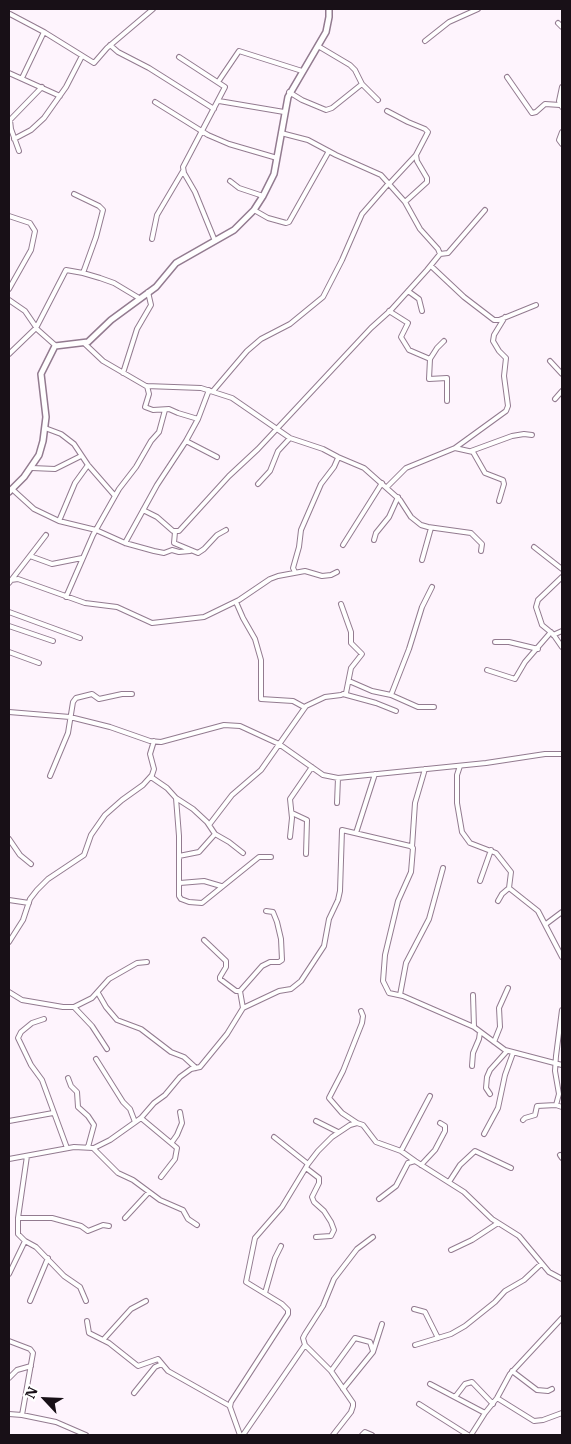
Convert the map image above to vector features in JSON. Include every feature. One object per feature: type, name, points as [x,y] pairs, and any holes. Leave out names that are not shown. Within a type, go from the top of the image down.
[{"type":"street","points":[[10,14],[44,32],[94,64],[110,46],[153,9]]},
{"type":"street","points":[[9,300],[25,311],[36,328],[56,346],[85,344],[111,320],[156,287],[176,264],[234,230],[254,210],[273,178],[289,92],[327,29],[329,9]]},
{"type":"street","points":[[425,41],[449,22],[478,9]]},
{"type":"street","points":[[558,22],[562,27]]},
{"type":"street","points":[[22,78],[44,32]]},
{"type":"street","points":[[110,46],[214,109]]},
{"type":"street","points":[[318,46],[350,65],[355,70],[362,84],[378,100]]},
{"type":"street","points":[[218,82],[239,50],[302,71]]},
{"type":"street","points":[[14,139],[31,130],[40,122],[60,96],[82,56]]},
{"type":"street","points":[[152,238],[157,215],[183,171],[183,166],[225,87],[179,57]]},
{"type":"street","points":[[9,73],[60,96]]},
{"type":"street","points":[[507,77],[532,112],[536,112],[545,104],[561,106],[559,97],[562,87]]},
{"type":"street","points":[[289,92],[310,104],[328,110],[362,84]]},
{"type":"street","points":[[19,151],[10,120],[42,87]]},
{"type":"street","points":[[219,101],[284,112]]},
{"type":"street","points":[[155,102],[208,135],[224,142],[277,158]]},
{"type":"street","points":[[125,542],[156,485],[186,442],[211,391],[253,346],[263,338],[296,320],[324,297],[340,267],[362,214],[416,155],[427,135],[427,130],[387,111]]},
{"type":"street","points":[[562,132],[560,140],[562,144]]},
{"type":"street","points":[[280,133],[305,139],[377,173],[389,183],[405,202],[420,229],[438,249],[440,254]]},
{"type":"street","points":[[254,210],[268,218],[286,223],[289,222],[329,151]]},
{"type":"street","points":[[405,202],[428,181],[419,168],[416,155]]},
{"type":"street","points":[[183,171],[195,192],[215,240]]},
{"type":"street","points":[[230,181],[239,188],[263,196]]},
{"type":"street","points":[[74,194],[99,206],[103,210],[83,273]]},
{"type":"street","points":[[440,254],[448,253],[485,210]]},
{"type":"street","points":[[9,216],[30,223],[35,231],[31,250],[9,289]]},
{"type":"street","points":[[175,532],[187,524],[229,476],[371,328],[390,311],[440,254]]},
{"type":"street","points":[[431,266],[492,320],[496,321],[536,305]]},
{"type":"street","points":[[9,354],[36,328],[65,272],[70,270],[114,283],[139,298]]},
{"type":"street","points":[[408,291],[419,300],[422,310]]},
{"type":"street","points":[[123,373],[137,329],[151,305],[148,292]]},
{"type":"street","points":[[390,311],[408,323],[400,338],[409,350],[430,359]]},
{"type":"street","points":[[387,487],[408,466],[455,448],[502,415],[508,408],[504,376],[506,358],[499,351],[493,340],[505,317]]},
{"type":"street","points":[[444,341],[430,359],[430,380],[447,378],[447,401]]},
{"type":"street","points":[[85,344],[103,361],[147,386],[191,386],[236,400],[290,438],[328,451],[338,458],[362,466],[398,497],[414,520],[421,525],[431,528],[470,532],[482,544],[481,551]]},
{"type":"street","points":[[56,346],[42,374],[41,381],[46,410],[45,428],[38,455],[32,468],[10,490],[34,509],[58,521],[96,530],[125,542],[164,553],[172,550],[179,552],[190,550]]},
{"type":"street","points":[[550,361],[562,374]]},
{"type":"street","points":[[147,386],[149,394],[145,407],[151,409],[170,409],[198,419]]},
{"type":"street","points":[[555,399],[562,391]]},
{"type":"street","points":[[66,597],[82,558],[115,496],[159,432],[165,410]]},
{"type":"street","points":[[45,428],[61,434],[72,442],[88,465],[115,496]]},
{"type":"street","points":[[455,448],[471,451],[512,436],[532,435]]},
{"type":"street","points":[[258,484],[270,471],[278,451],[290,438]]},
{"type":"street","points":[[186,442],[217,457]]},
{"type":"street","points":[[471,451],[486,474],[503,480],[504,484],[499,501]]},
{"type":"street","points":[[32,468],[55,469],[81,456]]},
{"type":"street","points":[[295,572],[293,569],[301,530],[321,484],[334,467],[338,458]]},
{"type":"street","points":[[58,521],[70,492],[88,465]]},
{"type":"street","points":[[343,544],[382,483]]},
{"type":"street","points":[[374,540],[376,533],[389,517],[398,497]]},
{"type":"street","points":[[143,510],[156,517],[175,532]]},
{"type":"street","points":[[422,560],[431,528]]},
{"type":"street","points":[[175,532],[173,542],[197,553],[201,552],[217,535],[226,530]]},
{"type":"street","points":[[10,581],[46,535]]},
{"type":"street","points":[[534,548],[562,569]]},
{"type":"street","points":[[30,556],[52,564],[82,558]]},
{"type":"street","points":[[10,581],[18,579],[93,605],[117,607],[152,623],[204,616],[236,602],[274,577],[305,571],[322,576],[332,575],[337,572]]},
{"type":"street","points":[[562,577],[536,603],[542,625],[562,647]]},
{"type":"street","points":[[391,695],[409,649],[422,607],[432,587]]},
{"type":"street","points":[[236,602],[255,639],[261,660],[261,698],[293,701],[304,708]]},
{"type":"street","points":[[340,604],[351,631],[351,643],[362,654],[351,667],[347,690],[343,694]]},
{"type":"street","points":[[9,612],[80,638]]},
{"type":"street","points":[[9,626],[53,641]]},
{"type":"street","points":[[487,670],[515,679],[525,662],[552,634],[562,631]]},
{"type":"street","points":[[495,642],[507,642],[538,649]]},
{"type":"street","points":[[9,652],[39,664]]},
{"type":"street","points":[[349,681],[391,695],[418,707],[434,707]]},
{"type":"street","points":[[50,776],[68,733],[73,702],[78,696],[92,694],[100,699],[122,694],[132,694]]},
{"type":"street","points":[[209,825],[232,795],[248,780],[260,773],[304,708],[325,697],[343,694],[376,703],[396,711]]},
{"type":"street","points":[[9,712],[70,717],[162,742],[224,725],[233,725],[248,729],[279,744],[326,776],[338,778],[460,766],[545,754],[562,754]]},
{"type":"street","points":[[9,942],[23,920],[33,894],[42,884],[84,854],[91,836],[105,814],[151,777],[154,769],[150,754],[154,741]]},
{"type":"street","points":[[460,766],[457,775],[457,803],[461,829],[470,843],[492,850],[511,872],[509,888],[498,901]]},
{"type":"street","points":[[290,837],[292,813],[289,805],[290,800],[312,767]]},
{"type":"street","points":[[425,769],[415,803],[412,872],[398,901],[385,955],[383,978],[389,994],[400,995],[474,1027],[507,1051],[562,1065]]},
{"type":"street","points":[[356,833],[375,774]]},
{"type":"street","points":[[151,777],[167,788],[176,798],[193,809],[215,834],[243,853]]},
{"type":"street","points":[[336,803],[338,778]]},
{"type":"street","points":[[176,798],[180,897],[185,901],[199,904],[258,857],[271,857]]},
{"type":"street","points":[[292,813],[307,820],[306,854]]},
{"type":"street","points":[[9,1159],[66,1148],[94,1148],[110,1140],[141,1118],[180,1077],[204,1062],[223,1039],[243,1008],[279,991],[291,989],[301,981],[311,969],[324,946],[329,919],[338,900],[340,891],[341,830],[412,847]]},
{"type":"street","points":[[179,856],[199,852],[215,834]]},
{"type":"street","points":[[9,839],[20,855],[31,864]]},
{"type":"street","points":[[480,881],[492,850]]},
{"type":"street","points":[[400,995],[406,963],[429,919],[442,868]]},
{"type":"street","points":[[180,883],[204,881],[221,886]]},
{"type":"street","points":[[509,888],[533,905],[546,924],[562,957]]},
{"type":"street","points":[[9,900],[29,903]]},
{"type":"street","points":[[240,991],[262,966],[270,962],[280,962],[282,960],[281,940],[277,922],[274,913],[266,911]]},
{"type":"street","points":[[546,924],[562,912]]},
{"type":"street","points":[[204,940],[226,961],[226,967],[220,979],[236,991],[240,991]]},
{"type":"street","points":[[9,992],[22,1000],[74,1007],[88,1001],[98,993],[109,979],[137,962],[147,962]]},
{"type":"street","points":[[494,1042],[500,1027],[499,1008],[508,988]]},
{"type":"street","points":[[240,991],[243,1008]]},
{"type":"street","points":[[98,993],[106,1008],[117,1020],[138,1026],[171,1052],[184,1058],[196,1068]]},
{"type":"street","points":[[474,995],[474,1027]]},
{"type":"street","points":[[74,1007],[92,1026],[107,1049]]},
{"type":"street","points":[[556,1105],[559,1094],[556,1063],[562,1010]]},
{"type":"street","points":[[361,1011],[362,1023],[341,1075],[329,1098],[342,1113],[366,1128],[376,1142],[402,1151],[470,1196],[492,1219],[519,1236],[551,1274],[562,1279]]},
{"type":"street","points":[[44,1019],[32,1023],[20,1032],[18,1038],[31,1065],[42,1080],[66,1148]]},
{"type":"street","points":[[472,1066],[473,1053],[480,1032]]},
{"type":"street","points":[[490,1094],[486,1088],[487,1077],[490,1070],[500,1062],[507,1051]]},
{"type":"street","points":[[484,1134],[498,1108],[505,1076],[513,1053]]},
{"type":"street","points":[[96,1059],[130,1109],[135,1122]]},
{"type":"street","points":[[68,1078],[70,1085],[76,1090],[78,1108],[88,1116],[94,1125],[88,1147]]},
{"type":"street","points":[[402,1151],[430,1096]]},
{"type":"street","points":[[523,1120],[535,1115],[537,1106],[556,1105],[562,1107]]},
{"type":"street","points":[[172,1142],[182,1123],[180,1112]]},
{"type":"street","points":[[9,1121],[54,1113]]},
{"type":"street","points":[[141,1118],[177,1148],[176,1156],[161,1177]]},
{"type":"street","points":[[316,1121],[338,1132]]},
{"type":"street","points":[[230,1406],[288,1314],[288,1310],[246,1282],[255,1238],[286,1202],[307,1166],[326,1142],[338,1132],[357,1123]]},
{"type":"street","points":[[421,1165],[435,1150],[445,1131],[445,1126],[440,1123]]},
{"type":"street","points":[[274,1137],[319,1178],[319,1183],[312,1197],[331,1222],[334,1230],[332,1236],[316,1237]]},
{"type":"street","points":[[94,1148],[118,1173],[133,1180],[167,1204],[183,1210],[188,1220],[197,1225]]},
{"type":"street","points":[[449,1182],[460,1165],[475,1150],[511,1168]]},
{"type":"street","points":[[27,1156],[18,1218],[18,1234],[25,1241],[36,1247],[64,1276],[80,1287],[86,1301]]},
{"type":"street","points":[[379,1199],[395,1187],[408,1163],[415,1161]]},
{"type":"street","points":[[125,1218],[149,1192]]},
{"type":"street","points":[[18,1218],[52,1218],[81,1226],[88,1231],[103,1225],[109,1226]]},
{"type":"street","points":[[451,1250],[472,1240],[498,1223]]},
{"type":"street","points":[[333,1435],[353,1409],[353,1403],[331,1371],[305,1345],[303,1338],[323,1306],[334,1279],[357,1249],[373,1238]]},
{"type":"street","points":[[9,1274],[25,1241]]},
{"type":"street","points":[[265,1293],[281,1246]]},
{"type":"street","points":[[30,1301],[48,1258]]},
{"type":"street","points":[[415,1345],[451,1334],[465,1326],[495,1302],[505,1291],[524,1280],[541,1264]]},
{"type":"street","points":[[103,1340],[131,1309],[146,1301]]},
{"type":"street","points":[[414,1309],[425,1312],[438,1338]]},
{"type":"street","points":[[419,1404],[470,1435],[497,1398],[512,1372],[562,1318]]},
{"type":"street","points":[[87,1322],[89,1333],[103,1340],[140,1366],[157,1359],[172,1374],[230,1406],[242,1435]]},
{"type":"street","points":[[343,1389],[373,1352],[382,1324]]},
{"type":"street","points":[[331,1371],[355,1338],[370,1342],[373,1352]]},
{"type":"street","points":[[9,1341],[32,1350],[22,1415]]},
{"type":"street","points":[[242,1435],[305,1345]]},
{"type":"street","points":[[134,1393],[155,1367],[162,1364]]},
{"type":"street","points":[[9,1378],[17,1370],[31,1366]]},
{"type":"street","points":[[512,1372],[537,1390],[548,1391],[552,1389]]},
{"type":"street","points":[[455,1397],[465,1384],[472,1382],[493,1404]]},
{"type":"street","points":[[430,1384],[485,1413]]},
{"type":"street","points":[[497,1398],[534,1421],[543,1420],[562,1413]]},
{"type":"street","points":[[9,1414],[56,1422],[85,1435]]},
{"type":"street","points":[[362,1435],[365,1432],[372,1435]]}]
